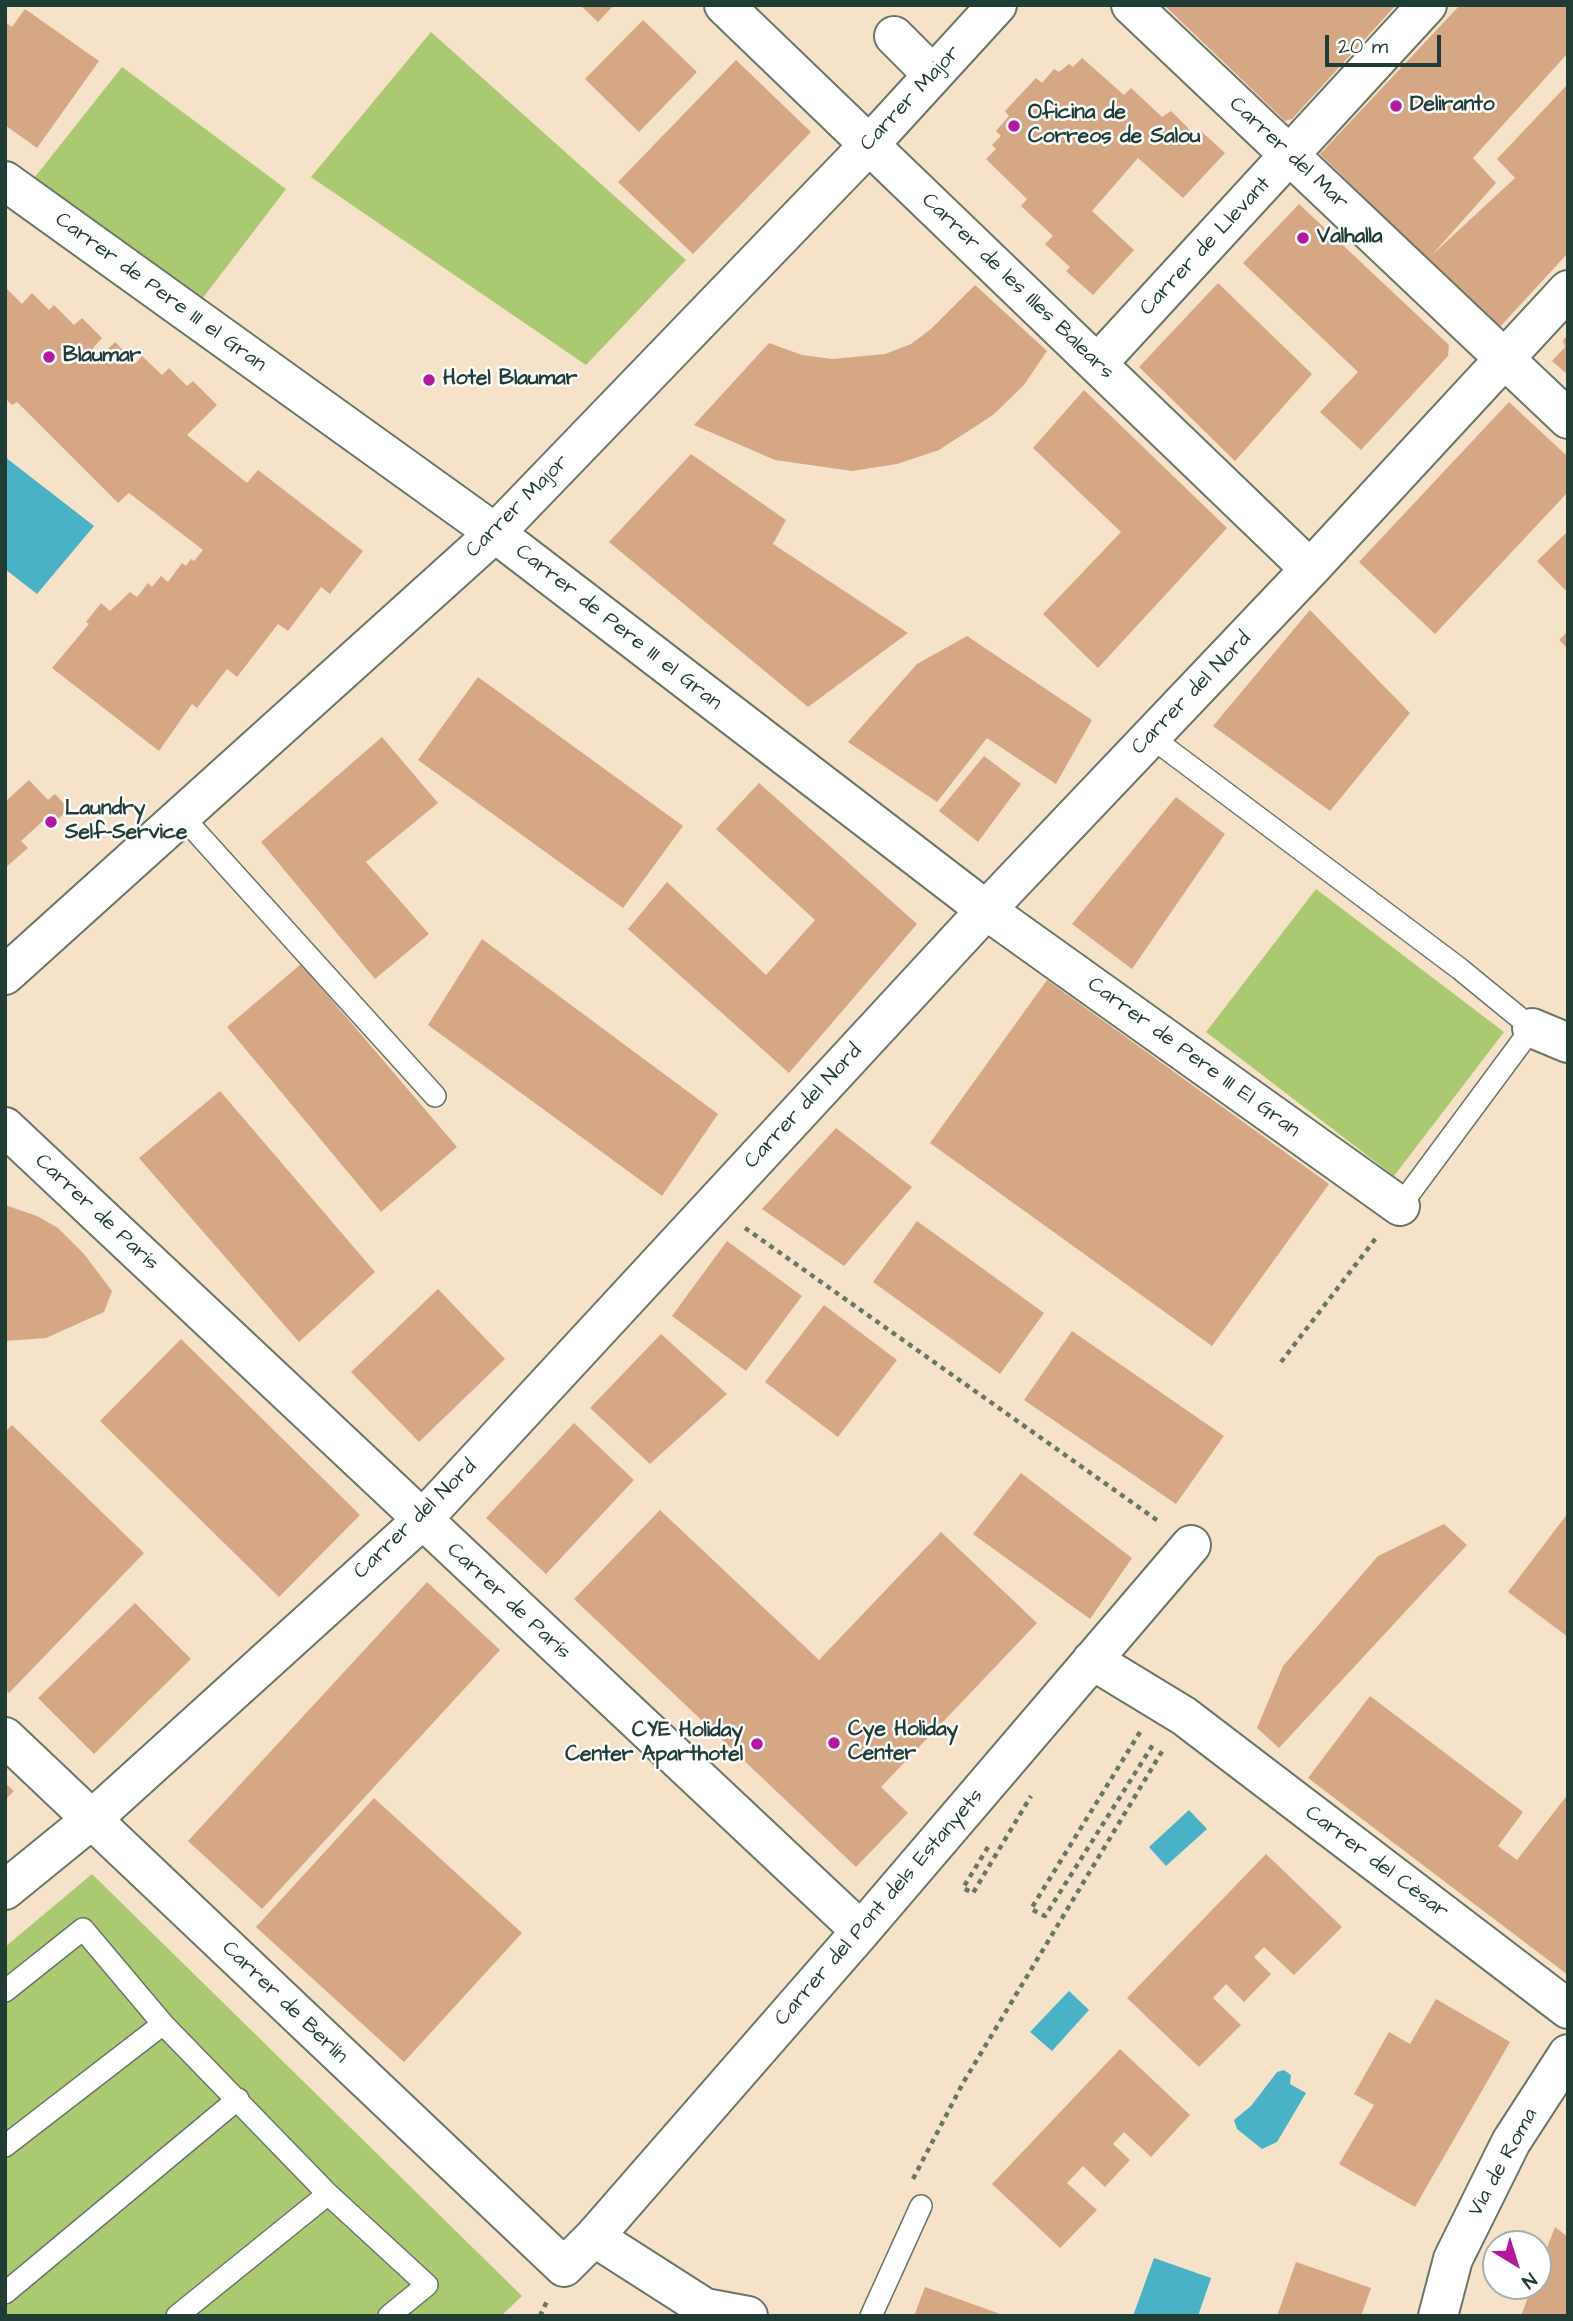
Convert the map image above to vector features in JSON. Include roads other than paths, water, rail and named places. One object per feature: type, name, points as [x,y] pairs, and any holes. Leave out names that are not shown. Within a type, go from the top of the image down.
[{"type":"street","name":"Carrer de les Illes Balears","points":[[724,5],[1310,569]]},
{"type":"street","name":"Carrer Major","points":[[5,975],[495,533],[869,145],[997,5]]},
{"type":"street","name":"Carrer del Mar","points":[[1131,5],[1568,419]]},
{"type":"street","name":"Carrer de Llevant","points":[[1097,364],[1427,5]]},
{"type":"street","points":[[894,36],[933,75]]},
{"type":"street","name":"Carrer de Pere III el Gran","points":[[5,181],[495,533],[986,910]]},
{"type":"street","name":"Carrer del Nord","points":[[5,1889],[91,1820],[421,1521],[986,910],[1310,569],[1568,290]]},
{"type":"street","name":"Carrer de Pere III El Gran","points":[[986,910],[1400,1206]]},
{"type":"street","points":[[1532,1028],[1568,1043]]},
{"type":"street","name":"Carrer de París","points":[[5,1127],[421,1521],[861,1931]]},
{"type":"street","name":"Carrer del Pont dels Estanyets","points":[[564,2267],[594,2237],[861,1931],[1191,1545]]},
{"type":"street","name":"Carrer del Cèsar","points":[[1092,1660],[1568,2009]]},
{"type":"street","name":"Carrer de Berlín","points":[[5,1737],[564,2267]]},
{"type":"street","name":"Via de Roma","points":[[1438,2316],[1453,2259],[1511,2142],[1568,2054]]},
{"type":"street","points":[[594,2237],[708,2312],[748,2316]]},
{"type":"lane","points":[[1151,737],[1460,969],[1532,1028],[1400,1206]]},
{"type":"lane","points":[[181,816],[435,1096]]},
{"type":"lane","points":[[5,1990],[83,1929],[163,2024],[328,2194],[427,2284],[389,2316]]},
{"type":"lane","points":[[5,2146],[163,2024]]},
{"type":"lane","points":[[5,2293],[237,2099]]},
{"type":"lane","points":[[177,2316],[328,2194]]},
{"type":"lane","points":[[871,2316],[921,2206]]},
{"type":"water","points":[[5,457],[94,526],[37,594],[5,569]]},
{"type":"water","points":[[1189,1810],[1207,1829],[1166,1866],[1149,1847]]},
{"type":"water","points":[[1069,1991],[1089,2010],[1052,2051],[1030,2032]]},
{"type":"water","points":[[1284,2070],[1291,2075],[1290,2084],[1306,2093],[1277,2142],[1262,2149],[1237,2129],[1234,2120],[1251,2106],[1277,2072]]},
{"type":"water","points":[[1154,2258],[1211,2278],[1198,2316],[1133,2316]]},
{"type":"place","name":"Deliranto","points":[[1396,106]]},
{"type":"place","name":"Oficina de Correos de Salou","points":[[1014,126]]},
{"type":"place","name":"Valhalla","points":[[1303,238]]},
{"type":"place","name":"Blaumar","points":[[49,357]]},
{"type":"place","name":"Hotel Blaumar","points":[[429,380]]},
{"type":"place","name":"Laundry Self-Service","points":[[51,822]]},
{"type":"place","name":"Cye Holiday Center","points":[[834,1743]]},
{"type":"place","name":"CYE Holiday Center Aparthotel","points":[[757,1744]]}]
